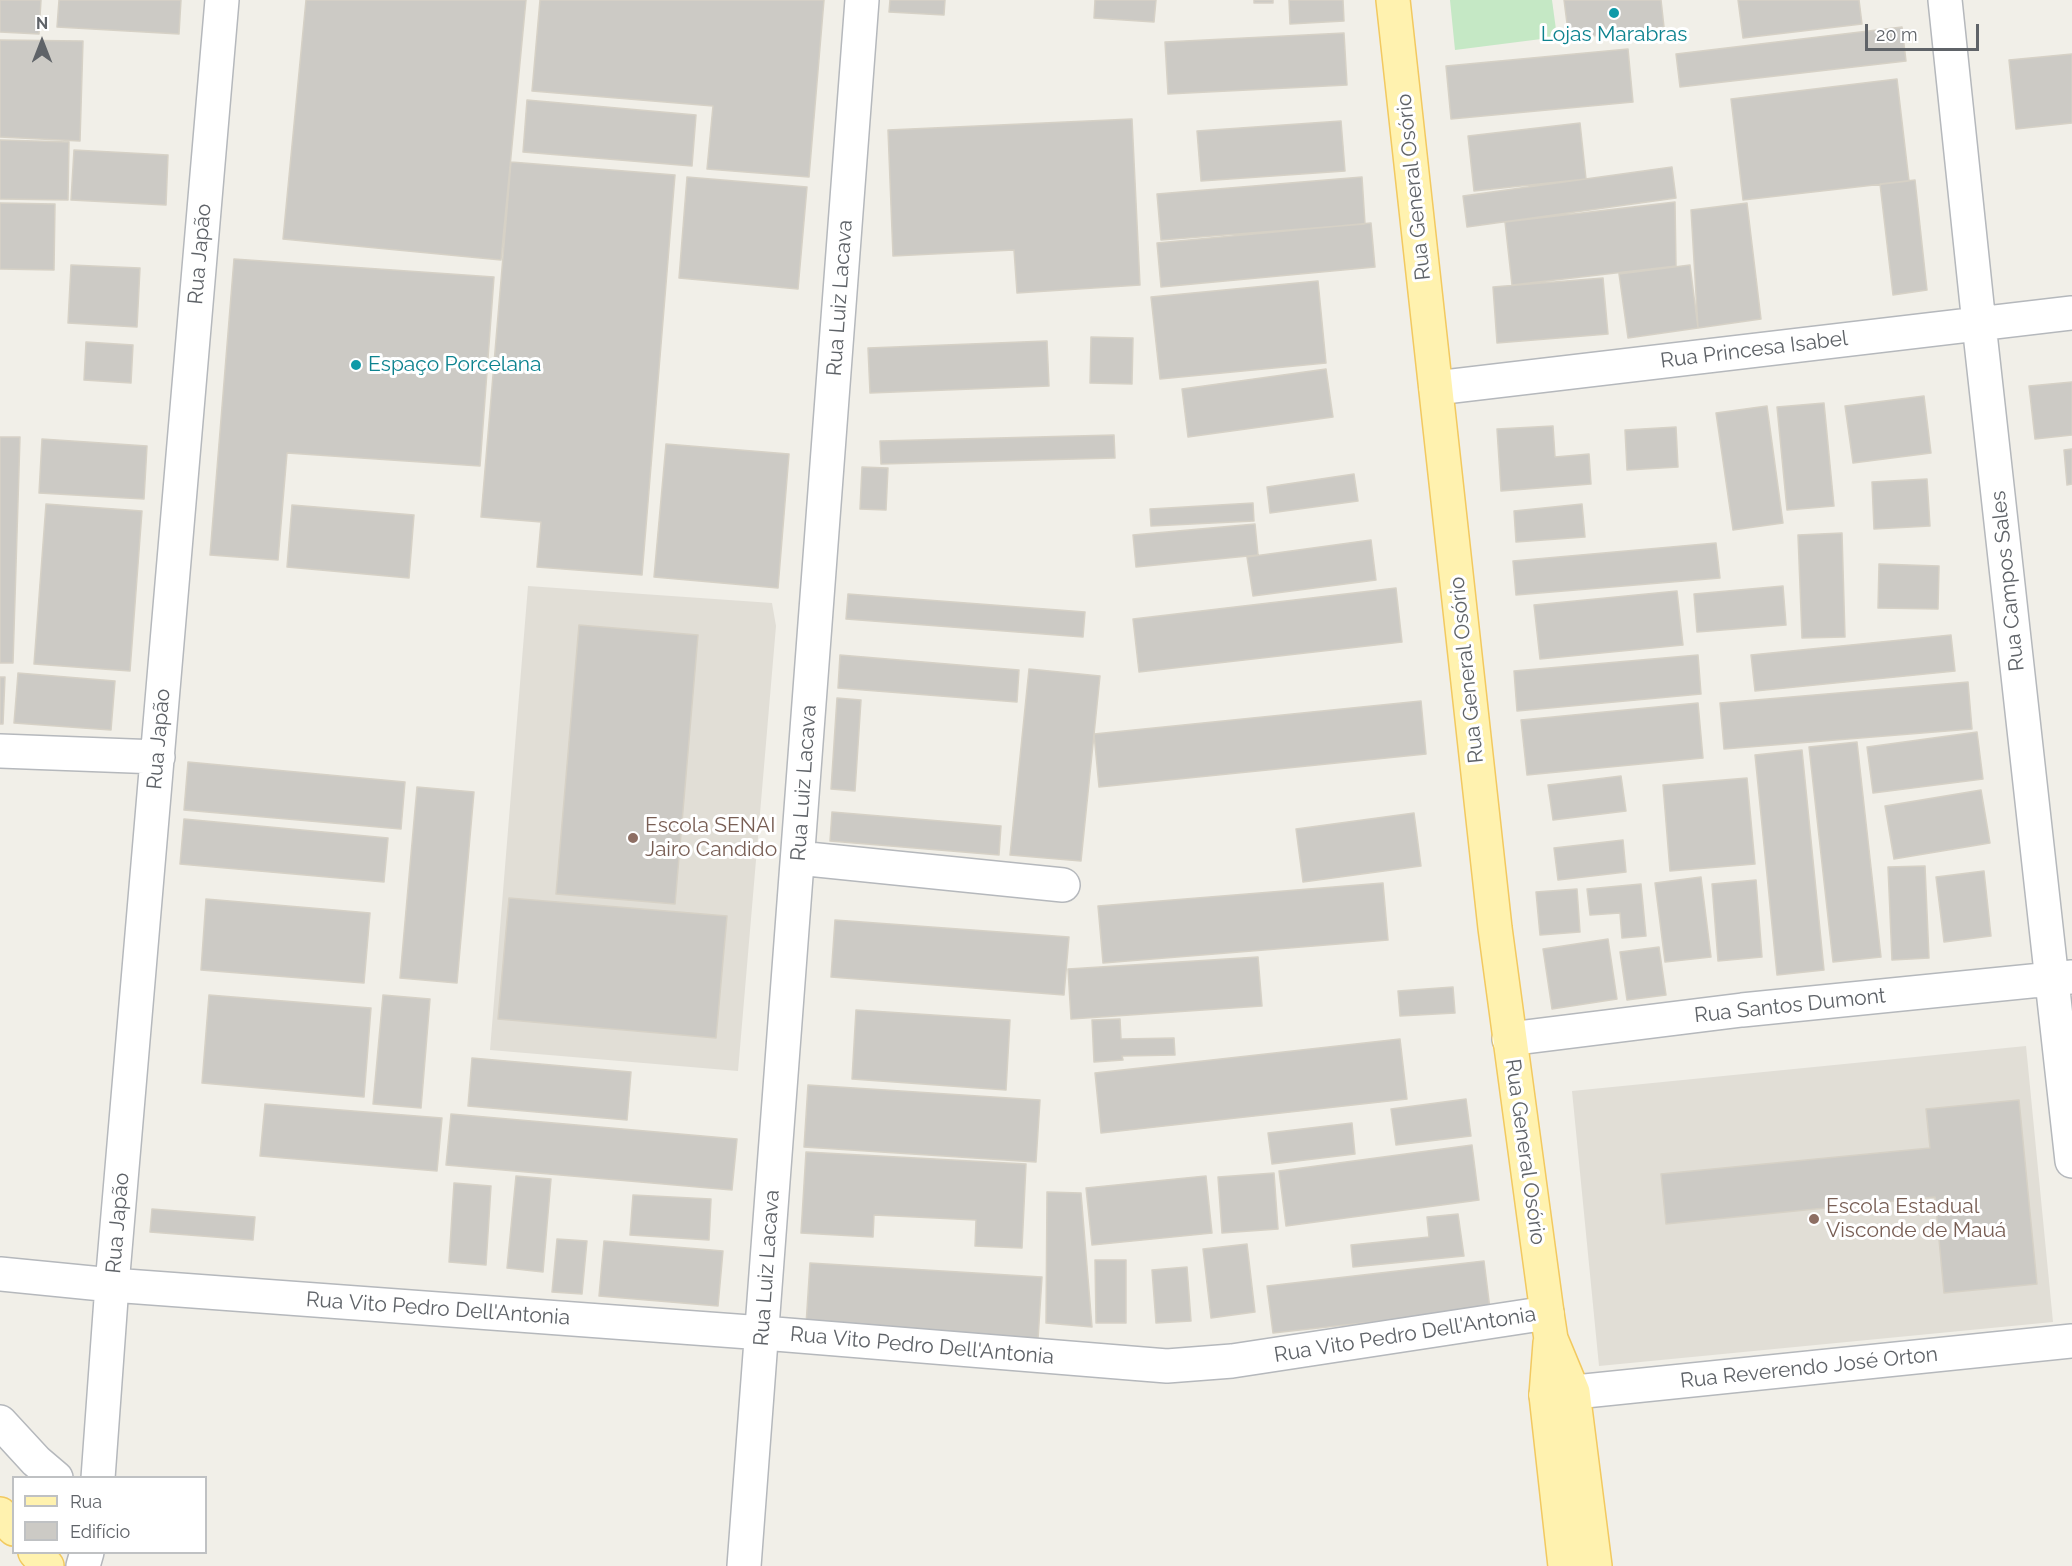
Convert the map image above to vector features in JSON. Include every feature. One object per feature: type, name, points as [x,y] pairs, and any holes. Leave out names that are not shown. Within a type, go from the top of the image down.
[{"type":"main road","name":"Rua General Osório","points":[[1393,0],[1509,1040],[1559,1394],[1595,1566]]},
{"type":"main road","name":"Rua General Osório","points":[[1559,1394],[1565,1566]]},
{"type":"main road","points":[[0,1514],[12,1527]]},
{"type":"main road","points":[[37,1554],[47,1566]]},
{"type":"street","name":"Rua Japão","points":[[98,1476],[112,1285],[222,0]]},
{"type":"street","name":"Rua Luiz Lacava","points":[[744,1566],[862,0]]},
{"type":"street","name":"Rua Campos Sales","points":[[1946,0],[1979,324],[2062,978],[2072,1161]]},
{"type":"street","name":"Rua Princesa Isabel","points":[[1436,388],[2072,313]]},
{"type":"street","points":[[0,751],[158,757]]},
{"type":"street","points":[[798,858],[1062,885]]},
{"type":"street","name":"Rua Santos Dumont","points":[[1509,1040],[1742,1010],[2062,978]]},
{"type":"street","name":"Rua Vito Pedro Dell'Antonia","points":[[3,1276],[1167,1366],[1549,1326]]},
{"type":"street","name":"Rua Reverendo José Orton","points":[[1559,1394],[2072,1341]]},
{"type":"street","points":[[0,1422],[36,1461],[54,1476]]},
{"type":"shaded area","name":"Escola SENAI Jairo Candido","points":[[528,586],[772,603],[776,626],[738,1071],[490,1050]]},
{"type":"shaded area","name":"Escola Estadual Visconde de Mauá","points":[[2026,1046],[2053,1322],[1599,1366],[1572,1091]]},
{"type":"green space","points":[[1450,0],[1552,0],[1557,37],[1455,50]]},
{"type":"building","points":[[0,0],[41,0],[39,34],[0,32]]},
{"type":"building","points":[[59,0],[181,0],[179,34],[57,27]]},
{"type":"building","points":[[306,0],[526,0],[501,260],[283,239]]},
{"type":"building","points":[[540,0],[824,0],[809,177],[707,169],[713,106],[532,91]]},
{"type":"building","points":[[890,0],[945,0],[944,15],[889,12]]},
{"type":"building","points":[[1095,0],[1156,0],[1154,22],[1094,18]]},
{"type":"building","points":[[1254,0],[1273,0],[1273,3],[1254,3]]},
{"type":"building","points":[[1289,0],[1343,0],[1344,21],[1290,24]]},
{"type":"building","name":"Lojas Marabras","points":[[1564,0],[1661,0],[1664,27],[1569,39]]},
{"type":"building","points":[[1738,0],[1859,0],[1862,24],[1743,38]]},
{"type":"building","points":[[1902,27],[1906,61],[1680,87],[1676,54]]},
{"type":"building","points":[[1344,33],[1347,85],[1168,94],[1165,42]]},
{"type":"building","points":[[0,40],[83,41],[80,141],[0,137]]},
{"type":"building","points":[[1628,49],[1633,102],[1451,119],[1446,66]]},
{"type":"building","points":[[2072,54],[2072,123],[2016,129],[2009,60]]},
{"type":"building","points":[[1897,79],[1909,181],[1743,200],[1731,99]]},
{"type":"building","points":[[527,100],[696,115],[692,166],[523,152]]},
{"type":"building","points":[[1132,119],[1140,285],[1017,293],[1014,250],[893,256],[888,130]]},
{"type":"building","points":[[1341,121],[1345,171],[1201,181],[1197,131]]},
{"type":"building","points":[[1580,123],[1586,179],[1474,191],[1468,136]]},
{"type":"building","points":[[0,140],[69,142],[68,200],[0,199]]},
{"type":"building","points":[[74,150],[168,155],[166,205],[71,200]]},
{"type":"building","points":[[511,162],[675,175],[642,575],[537,567],[541,522],[481,517]]},
{"type":"building","points":[[1672,167],[1676,198],[1467,227],[1463,196]]},
{"type":"building","points":[[687,177],[807,187],[798,289],[679,278]]},
{"type":"building","points":[[1362,177],[1365,224],[1161,240],[1157,194]]},
{"type":"building","points":[[1915,180],[1927,290],[1893,295],[1880,184]]},
{"type":"building","points":[[1675,202],[1676,266],[1512,285],[1505,222]]},
{"type":"building","points":[[0,203],[55,204],[54,270],[0,269]]},
{"type":"building","points":[[1747,203],[1761,319],[1698,328],[1691,210]]},
{"type":"building","points":[[1371,223],[1375,267],[1161,287],[1157,243]]},
{"type":"building","name":"Espaço Porcelana","points":[[234,259],[494,277],[480,466],[287,453],[278,560],[210,555]]},
{"type":"building","points":[[71,265],[140,268],[137,327],[68,323]]},
{"type":"building","points":[[1690,265],[1698,328],[1628,338],[1619,274]]},
{"type":"building","points":[[1603,278],[1608,334],[1497,343],[1493,287]]},
{"type":"building","points":[[1318,281],[1326,363],[1160,379],[1151,297]]},
{"type":"building","points":[[1091,337],[1133,338],[1132,384],[1090,383]]},
{"type":"building","points":[[1047,341],[1049,386],[870,393],[868,348]]},
{"type":"building","points":[[86,342],[133,345],[131,383],[84,380]]},
{"type":"building","points":[[1326,369],[1333,417],[1188,437],[1182,389]]},
{"type":"building","points":[[2072,382],[2072,435],[2035,439],[2029,386]]},
{"type":"building","points":[[1924,396],[1931,453],[1853,463],[1845,406]]},
{"type":"building","points":[[1824,403],[1834,506],[1787,510],[1777,407]]},
{"type":"building","points":[[1767,406],[1783,523],[1733,530],[1716,413]]},
{"type":"building","points":[[1553,426],[1555,457],[1589,454],[1591,484],[1501,491],[1497,429]]},
{"type":"building","points":[[1676,427],[1678,467],[1627,470],[1625,430]]},
{"type":"building","points":[[1114,435],[1115,458],[881,464],[880,441]]},
{"type":"building","points":[[0,437],[20,437],[13,663],[0,663]]},
{"type":"building","points":[[42,439],[147,446],[144,499],[39,493]]},
{"type":"building","points":[[666,444],[789,454],[778,588],[654,577]]},
{"type":"building","points":[[2072,449],[2072,484],[2067,485],[2064,450]]},
{"type":"building","points":[[862,467],[888,468],[886,510],[860,509]]},
{"type":"building","points":[[1354,474],[1358,501],[1270,513],[1267,487]]},
{"type":"building","points":[[1927,479],[1930,526],[1874,529],[1872,482]]},
{"type":"building","points":[[1253,503],[1254,521],[1151,526],[1150,509]]},
{"type":"building","points":[[46,504],[142,511],[130,671],[34,664]]},
{"type":"building","points":[[1582,504],[1585,537],[1516,542],[1514,511]]},
{"type":"building","points":[[292,505],[414,515],[409,578],[287,567]]},
{"type":"building","points":[[1255,524],[1258,555],[1136,567],[1133,535]]},
{"type":"building","points":[[1842,533],[1845,637],[1802,638],[1798,535]]},
{"type":"building","points":[[1371,540],[1376,580],[1253,596],[1247,557]]},
{"type":"building","points":[[1716,543],[1720,578],[1516,595],[1513,561]]},
{"type":"building","points":[[1879,564],[1939,566],[1938,609],[1878,608]]},
{"type":"building","points":[[1783,586],[1786,625],[1697,632],[1694,594]]},
{"type":"building","points":[[1396,588],[1402,642],[1139,672],[1133,619]]},
{"type":"building","points":[[1677,591],[1683,645],[1540,659],[1534,605]]},
{"type":"building","points":[[848,594],[1085,612],[1083,637],[846,619]]},
{"type":"building","points":[[579,625],[698,635],[675,904],[556,894]]},
{"type":"building","points":[[1951,635],[1955,671],[1755,691],[1751,655]]},
{"type":"building","points":[[840,655],[1019,670],[1017,702],[838,688]]},
{"type":"building","points":[[1698,655],[1701,694],[1517,711],[1514,671]]},
{"type":"building","points":[[1029,669],[1100,676],[1081,861],[1010,855]]},
{"type":"building","points":[[18,673],[115,681],[111,730],[14,723]]},
{"type":"building","points":[[0,677],[5,677],[3,724],[0,724]]},
{"type":"building","points":[[1968,682],[1972,729],[1724,749],[1720,703]]},
{"type":"building","points":[[837,698],[861,700],[855,791],[831,789]]},
{"type":"building","points":[[1421,701],[1426,754],[1099,787],[1094,734]]},
{"type":"building","points":[[1698,703],[1703,758],[1527,775],[1521,720]]},
{"type":"building","points":[[1977,732],[1983,779],[1873,793],[1867,747]]},
{"type":"building","points":[[1857,742],[1881,957],[1833,962],[1809,747]]},
{"type":"building","points":[[1802,750],[1824,970],[1777,975],[1755,755]]},
{"type":"building","points":[[188,762],[405,782],[401,829],[184,810]]},
{"type":"building","points":[[1621,776],[1626,811],[1553,820],[1548,785]]},
{"type":"building","points":[[1747,778],[1755,864],[1670,871],[1663,785]]},
{"type":"building","points":[[417,787],[474,792],[457,983],[400,978]]},
{"type":"building","points":[[1981,790],[1990,843],[1894,859],[1885,806]]},
{"type":"building","points":[[832,812],[1001,826],[999,855],[830,841]]},
{"type":"building","points":[[1414,813],[1421,866],[1303,882],[1296,829]]},
{"type":"building","points":[[184,819],[388,838],[384,882],[180,864]]},
{"type":"building","points":[[1623,840],[1626,872],[1558,880],[1554,848]]},
{"type":"building","points":[[1925,866],[1929,958],[1892,960],[1888,867]]},
{"type":"building","points":[[1984,871],[1991,936],[1944,942],[1936,877]]},
{"type":"building","points":[[1701,877],[1711,957],[1665,962],[1655,883]]},
{"type":"building","points":[[1756,880],[1762,957],[1718,961],[1712,884]]},
{"type":"building","points":[[1383,883],[1388,940],[1103,963],[1098,906]]},
{"type":"building","points":[[1641,884],[1646,936],[1622,938],[1620,913],[1590,915],[1587,889]]},
{"type":"building","points":[[1577,889],[1580,932],[1540,935],[1536,892]]},
{"type":"building","points":[[509,898],[727,916],[716,1038],[498,1019]]},
{"type":"building","points":[[206,899],[370,913],[364,983],[201,970]]},
{"type":"building","points":[[835,920],[1069,937],[1064,995],[831,977]]},
{"type":"building","points":[[1608,939],[1617,999],[1552,1009],[1543,949]]},
{"type":"building","points":[[1659,947],[1666,995],[1627,1000],[1620,952]]},
{"type":"building","points":[[1258,957],[1262,1006],[1071,1019],[1068,969]]},
{"type":"building","points":[[1453,987],[1455,1013],[1400,1016],[1398,991]]},
{"type":"building","points":[[209,995],[371,1008],[364,1097],[202,1083]]},
{"type":"building","points":[[383,995],[430,999],[421,1108],[373,1104]]},
{"type":"building","points":[[856,1010],[1010,1020],[1006,1090],[852,1079]]},
{"type":"building","points":[[1120,1019],[1121,1039],[1174,1038],[1175,1055],[1122,1056],[1123,1060],[1094,1062],[1092,1020]]},
{"type":"building","points":[[1400,1039],[1407,1099],[1101,1133],[1095,1073]]},
{"type":"building","points":[[472,1058],[631,1072],[627,1120],[468,1106]]},
{"type":"building","points":[[808,1085],[1040,1100],[1036,1162],[804,1147]]},
{"type":"building","points":[[1466,1099],[1471,1136],[1396,1145],[1391,1109]]},
{"type":"building","points":[[2019,1100],[2037,1284],[1944,1293],[1935,1197],[1666,1224],[1661,1174],[1930,1148],[1926,1109]]},
{"type":"building","points":[[265,1104],[442,1118],[437,1171],[260,1156]]},
{"type":"building","points":[[451,1114],[737,1139],[732,1190],[446,1165]]},
{"type":"building","points":[[1352,1123],[1355,1154],[1272,1164],[1268,1133]]},
{"type":"building","points":[[1472,1145],[1479,1200],[1286,1226],[1279,1171]]},
{"type":"building","points":[[806,1152],[1026,1164],[1022,1248],[975,1246],[976,1220],[874,1215],[873,1237],[801,1233]]},
{"type":"building","points":[[1274,1173],[1278,1229],[1222,1233],[1218,1177]]},
{"type":"building","points":[[516,1176],[551,1179],[543,1272],[507,1268]]},
{"type":"building","points":[[1206,1176],[1212,1233],[1092,1245],[1086,1188]]},
{"type":"building","points":[[454,1183],[491,1186],[486,1265],[449,1262]]},
{"type":"building","points":[[1047,1192],[1081,1193],[1092,1327],[1046,1323]]},
{"type":"building","points":[[633,1195],[711,1199],[709,1240],[630,1235]]},
{"type":"building","points":[[152,1209],[255,1217],[253,1240],[150,1232]]},
{"type":"building","points":[[1458,1214],[1464,1256],[1353,1267],[1351,1245],[1429,1237],[1427,1217]]},
{"type":"building","points":[[557,1239],[587,1241],[582,1294],[552,1292]]},
{"type":"building","points":[[604,1241],[723,1251],[718,1306],[599,1296]]},
{"type":"building","points":[[1247,1244],[1255,1312],[1211,1318],[1203,1249]]},
{"type":"building","points":[[1095,1260],[1126,1260],[1126,1323],[1096,1323]]},
{"type":"building","points":[[1484,1261],[1490,1309],[1273,1333],[1267,1286]]},
{"type":"building","points":[[810,1263],[1042,1277],[1038,1339],[806,1325]]},
{"type":"building","points":[[1187,1267],[1191,1321],[1156,1323],[1152,1270]]},
{"type":"place","name":"Lojas Marabras","points":[[1614,13]]},
{"type":"place","name":"Espaço Porcelana","points":[[356,365]]},
{"type":"place","name":"Escola SENAI Jairo Candido","points":[[633,838]]},
{"type":"place","name":"Escola Estadual Visconde de Mauá","points":[[1814,1219]]}]
